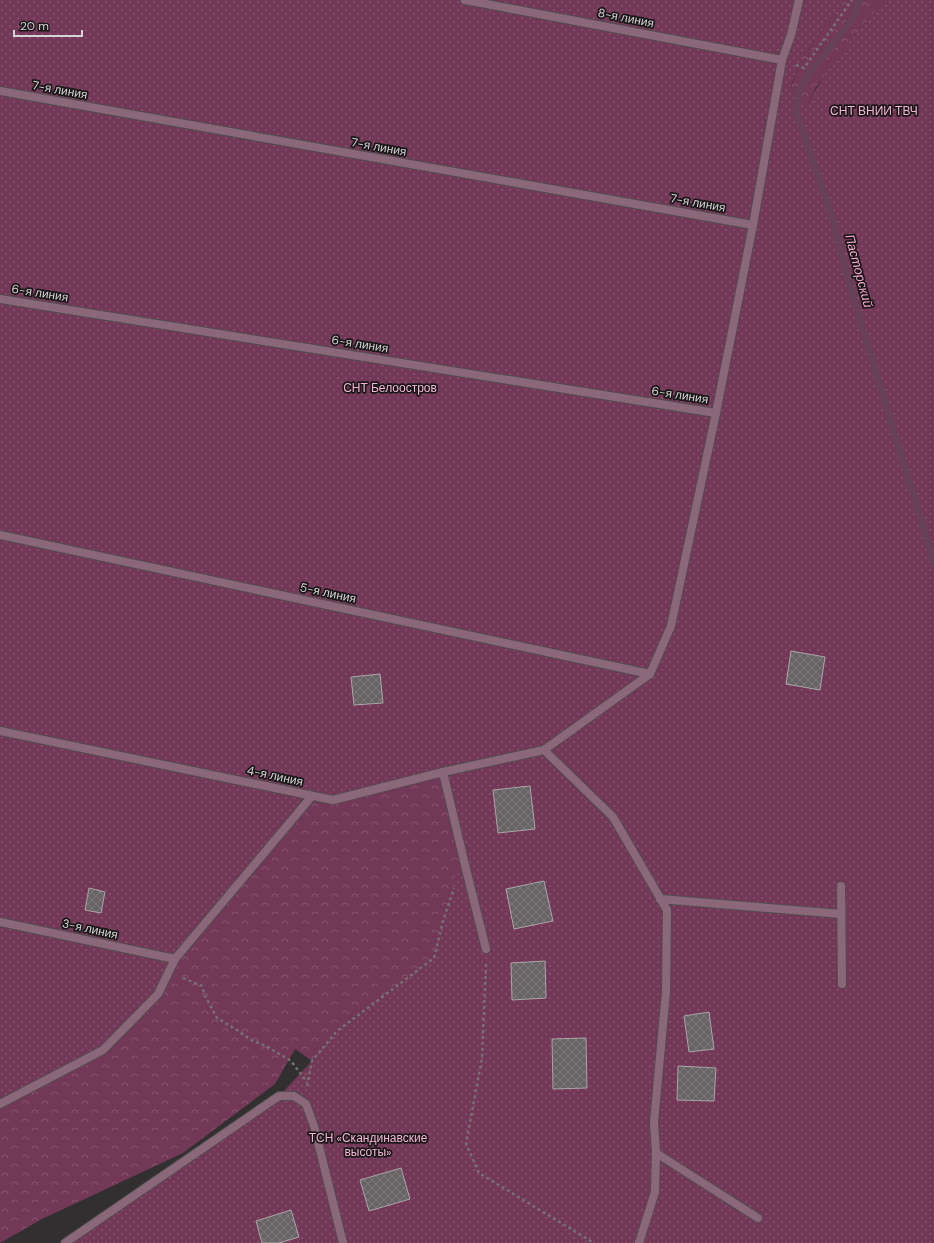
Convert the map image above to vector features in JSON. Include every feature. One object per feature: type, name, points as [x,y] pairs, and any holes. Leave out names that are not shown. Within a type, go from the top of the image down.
[{"type":"street","name":"8-я линия","points":[[465,0],[782,60]]},
{"type":"street","points":[[639,1243],[655,1192],[656,1153],[654,1122],[666,992],[666,910],[613,817],[544,750],[650,674],[671,626],[716,413],[753,225],[782,60],[791,35],[799,0]]},
{"type":"street","name":"7-я линия","points":[[0,91],[753,225]]},
{"type":"street","name":"6-я линия","points":[[0,299],[716,413]]},
{"type":"street","name":"5-я линия","points":[[0,535],[650,674]]},
{"type":"street","name":"4-я линия","points":[[0,731],[312,796],[335,799],[443,772],[544,750]]},
{"type":"street","points":[[443,772],[486,949]]},
{"type":"street","points":[[0,1104],[103,1050],[158,994],[175,959],[312,796]]},
{"type":"street","points":[[841,886],[842,984]]},
{"type":"street","points":[[660,899],[841,914]]},
{"type":"street","name":"3-я линия","points":[[0,922],[175,959]]},
{"type":"street","points":[[64,1243],[279,1096],[294,1096],[306,1104],[314,1126],[343,1243]]},
{"type":"street","points":[[656,1153],[758,1218]]},
{"type":"path","points":[[782,60],[804,68],[852,0]]},
{"type":"path","points":[[303,1102],[312,1061],[337,1031],[434,958],[442,921],[464,862]]},
{"type":"path","points":[[486,949],[482,1058],[466,1144],[479,1173],[594,1243]]},
{"type":"path","points":[[168,973],[202,986],[205,996],[217,1018],[250,1040],[266,1046],[291,1061],[308,1082]]},
{"type":"green space","name":"СНТ Белоостров","points":[[0,0],[844,0],[801,60],[790,88],[808,105],[823,77],[853,37],[885,0],[934,0],[934,1243],[65,1243],[279,1096],[312,1061],[337,1031],[434,958],[443,921],[158,994],[103,1050],[0,1103]]},
{"type":"green space","points":[[844,0],[885,0],[856,34],[816,87],[808,105],[790,89],[801,60]]},
{"type":"green space","points":[[440,773],[462,854],[434,958],[337,1031],[312,1061],[295,1049],[275,1084],[183,1153],[42,1219],[0,1243],[0,1103],[103,1050],[158,994],[176,958],[310,798],[335,799]]},
{"type":"building","points":[[791,651],[825,657],[820,690],[786,684]]},
{"type":"building","points":[[380,674],[383,703],[354,705],[351,677]]},
{"type":"building","points":[[530,786],[535,829],[498,833],[493,790]]},
{"type":"building","points":[[544,881],[553,921],[514,929],[506,889]]},
{"type":"building","points":[[89,888],[105,892],[101,913],[85,910]]},
{"type":"building","points":[[545,961],[546,998],[512,1000],[511,963]]},
{"type":"building","points":[[709,1012],[714,1049],[689,1052],[684,1016]]},
{"type":"building","points":[[586,1038],[587,1088],[553,1089],[552,1039]]},
{"type":"building","points":[[678,1066],[716,1068],[714,1101],[677,1100]]},
{"type":"building","points":[[401,1168],[410,1199],[369,1211],[360,1180]]},
{"type":"building","points":[[291,1210],[299,1237],[279,1243],[262,1243],[256,1221]]},
{"type":"waterway","name":"Пасторский","points":[[861,0],[858,3],[853,19],[806,77],[799,92],[796,112],[831,214],[853,297],[934,563]]},
{"type":"park label","name":"СНТ ВНИИ ТВЧ","points":[[874,111]]},
{"type":"park label","name":"ТСН «Скандинавские высоты»","points":[[368,1145]]}]
